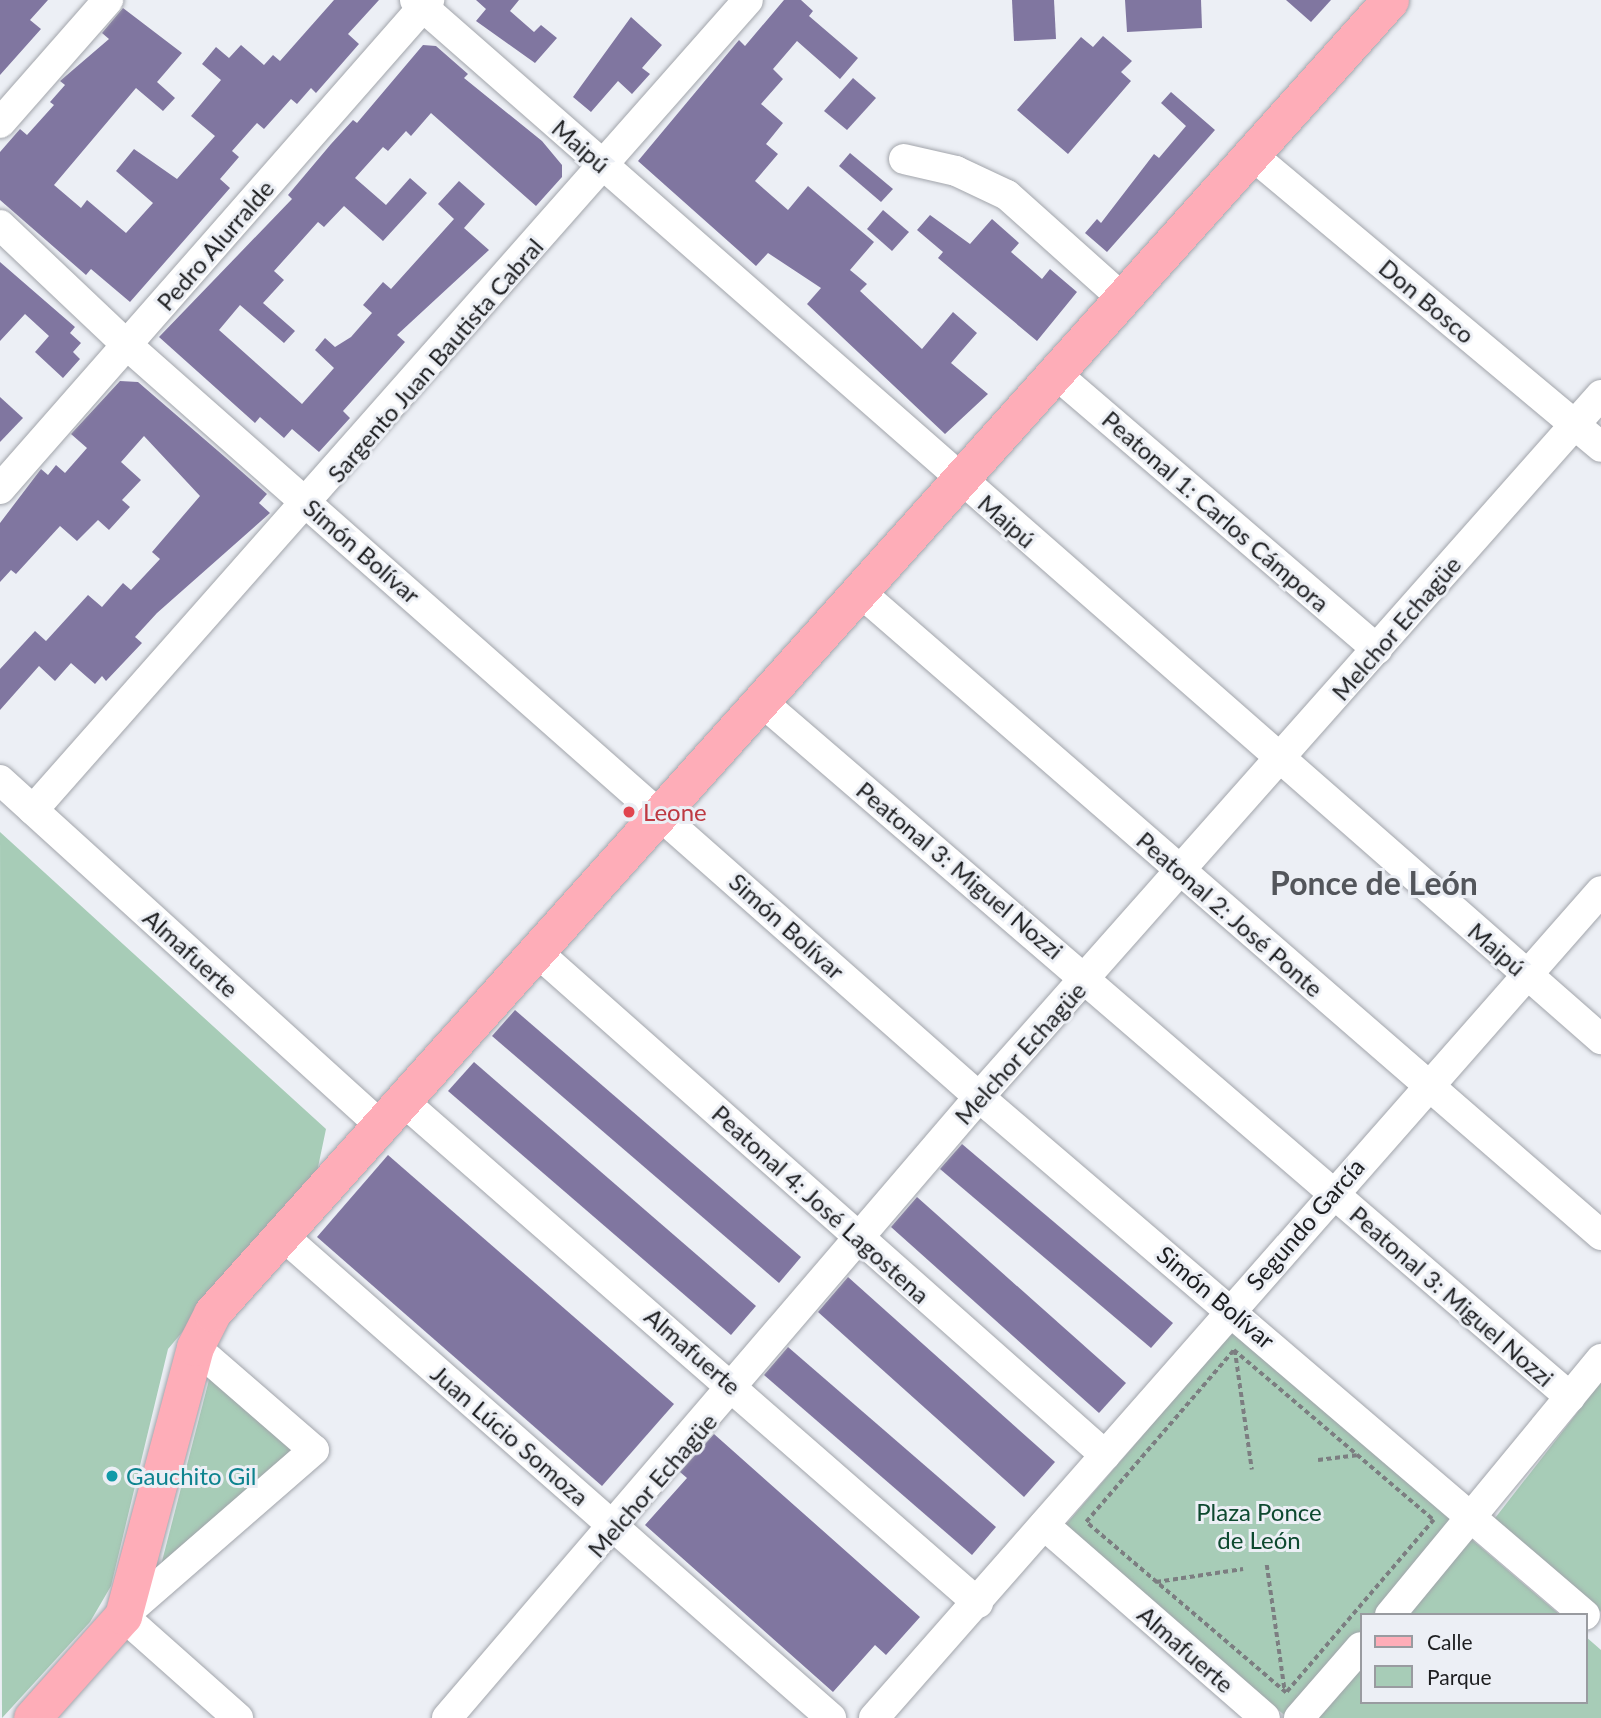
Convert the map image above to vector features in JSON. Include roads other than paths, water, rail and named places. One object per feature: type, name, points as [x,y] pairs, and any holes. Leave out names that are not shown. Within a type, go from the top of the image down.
[{"type":"main road","points":[[32,1718],[123,1616],[195,1347],[212,1313],[1390,0]]},
{"type":"street","points":[[0,123],[108,0]]},
{"type":"street","name":"Sargento Juan Bautista Cabral","points":[[33,810],[309,505],[748,0]]},
{"type":"street","name":"Maipú","points":[[422,2],[604,166],[1280,761],[1601,1039]]},
{"type":"street","name":"Pedro Alurralde","points":[[0,489],[422,2]]},
{"type":"street","name":"Don Bosco","points":[[1252,155],[1601,447]]},
{"type":"street","points":[[904,159],[956,171],[1007,195],[1121,297]]},
{"type":"street","name":"Simón Bolívar","points":[[0,225],[127,345],[662,814],[979,1097],[1583,1613]]},
{"type":"street","name":"Peatonal 1: Carlos Cámpora","points":[[1056,374],[1377,649]]},
{"type":"street","name":"Melchor Echagüe","points":[[447,1718],[736,1388],[979,1097],[1280,761],[1601,395]]},
{"type":"street","name":"Peatonal 2: José Ponte","points":[[860,593],[1601,1235]]},
{"type":"street","name":"Peatonal 3: Miguel Nozzi","points":[[762,702],[1087,977],[1332,1193],[1570,1397]]},
{"type":"street","name":"Almafuerte","points":[[0,780],[393,1114],[736,1388],[978,1603]]},
{"type":"street","name":"Segundo García","points":[[874,1718],[978,1603],[1426,1085],[1601,891]]},
{"type":"street","name":"Peatonal 4: José Lagostena","points":[[537,952],[1105,1455]]},
{"type":"street","name":"Juan Lúcio Somoza","points":[[282,1236],[831,1718]]},
{"type":"street","points":[[195,1347],[314,1450],[123,1616],[237,1718]]},
{"type":"street","points":[[1392,1613],[1472,1520],[1601,1359]]},
{"type":"street","name":"Almafuerte","points":[[1044,1525],[1265,1718]]},
{"type":"street","name":"Simón Bolívar","points":[[1587,1617],[1601,1628]]},
{"type":"street","points":[[1293,1705],[1360,1648]]},
{"type":"place","name":"Leone","points":[[629,812]]},
{"type":"place","name":"Gauchito Gil","points":[[112,1476]]},
{"type":"district","name":"Ponce de León","points":[[1374,883]]},
{"type":"park label","name":"Plaza Ponce de León","points":[[1259,1526]]}]
